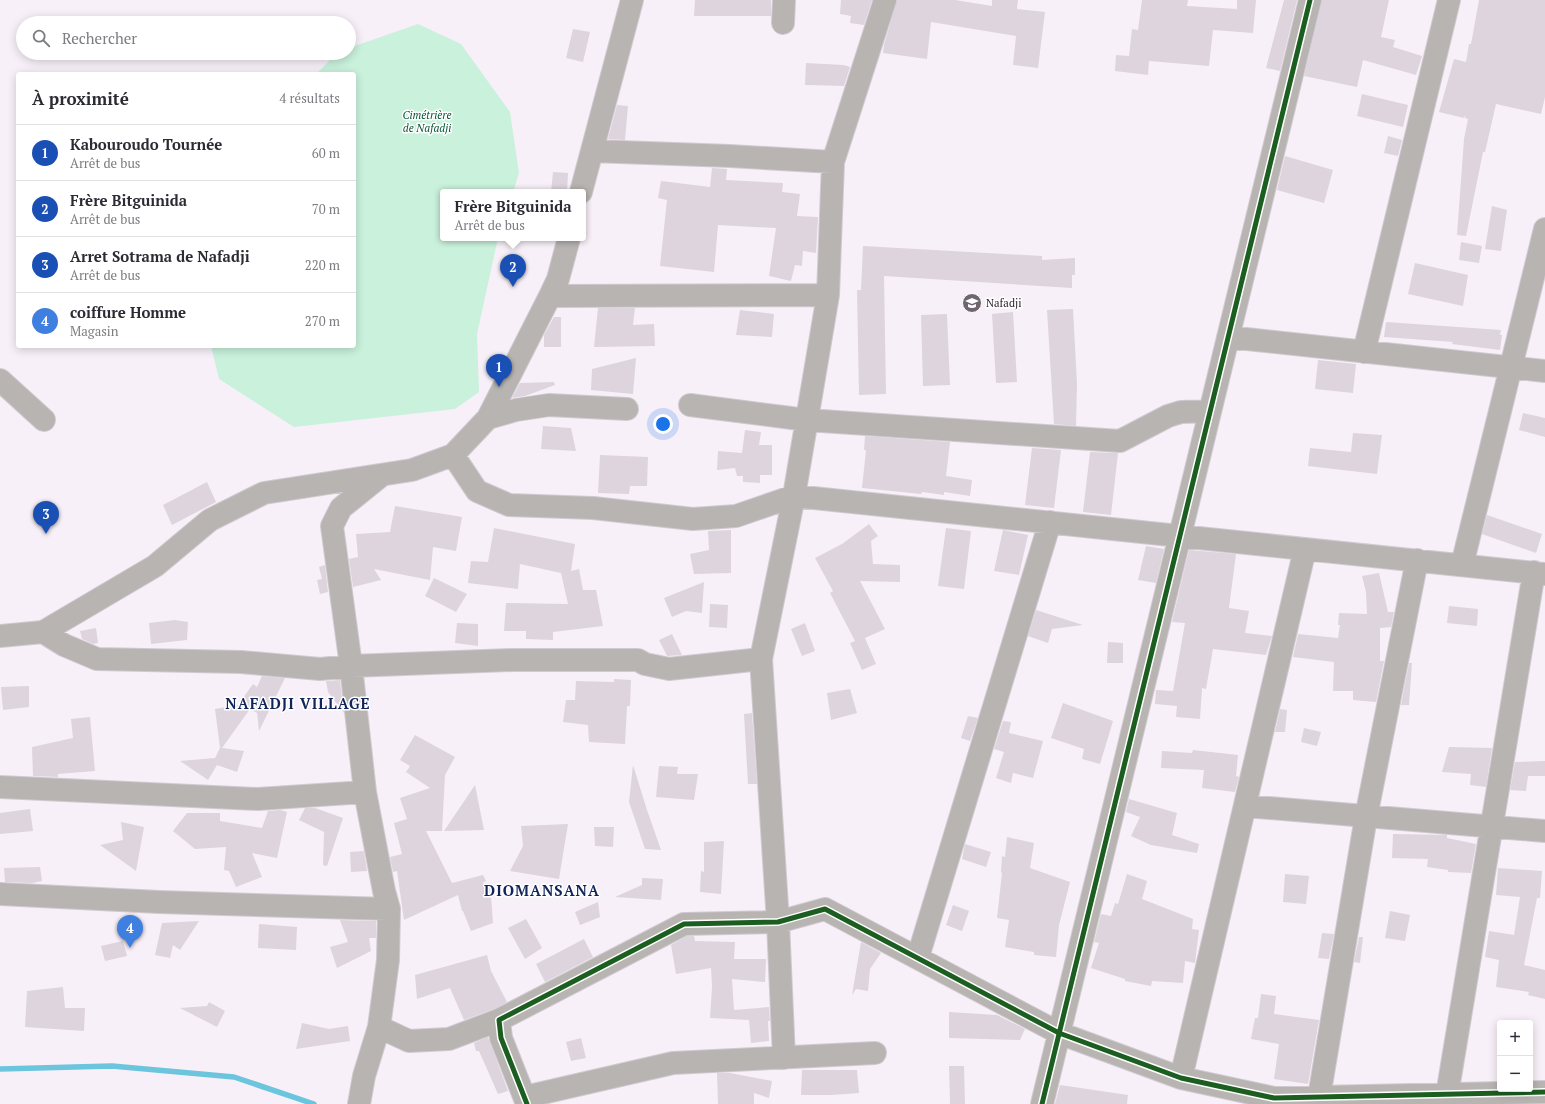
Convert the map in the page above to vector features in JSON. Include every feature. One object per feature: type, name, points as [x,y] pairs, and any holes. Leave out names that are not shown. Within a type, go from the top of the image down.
[{"type":"street","points":[[582,189],[632,0]]},
{"type":"street","points":[[783,23],[784,0]]},
{"type":"street","points":[[784,1058],[778,922],[761,659],[794,496],[828,295],[833,162],[885,0]]},
{"type":"street","points":[[1042,1104],[1310,0]]},
{"type":"street","points":[[1364,352],[1449,0]]},
{"type":"street","points":[[592,151],[730,156],[833,162]]},
{"type":"street","points":[[1462,565],[1545,229]]},
{"type":"street","points":[[0,636],[43,632],[155,566],[210,520],[264,493],[412,470],[453,454],[488,418],[558,279],[568,241]]},
{"type":"street","points":[[550,296],[828,295]]},
{"type":"street","points":[[1228,337],[1545,371]]},
{"type":"street","points":[[1,382],[44,420]]},
{"type":"street","points":[[488,418],[516,410],[549,405],[627,409]]},
{"type":"street","points":[[690,405],[807,420],[1120,441],[1168,416],[1181,412],[1210,411]]},
{"type":"street","points":[[453,454],[476,491],[509,505],[593,508],[693,519],[736,516],[794,496],[1540,573],[1492,826],[1447,1094]]},
{"type":"street","points":[[359,1104],[364,1076],[380,1027],[388,960],[389,909],[384,892],[365,792],[351,666],[332,526],[342,508],[382,475]]},
{"type":"street","points":[[918,957],[1050,522]]},
{"type":"street","points":[[1181,1078],[1305,549]]},
{"type":"street","points":[[1319,1097],[1366,817],[1417,560]]},
{"type":"street","points":[[43,632],[64,645],[97,659],[240,662],[320,669],[351,666],[512,660],[638,660],[645,664],[669,669],[761,659]]},
{"type":"street","points":[[0,788],[258,799],[365,792]]},
{"type":"street","points":[[1245,806],[1545,831]]},
{"type":"street","points":[[0,894],[159,902],[389,909]]},
{"type":"street","points":[[380,1027],[409,1041],[450,1038],[499,1020],[684,924],[778,922],[825,908],[1059,1033],[1181,1078],[1274,1098],[1545,1092]]},
{"type":"street","points":[[499,1020],[501,1038],[526,1100],[673,1063],[875,1053]]},
{"type":"green space","name":"Cimétrière de Nafadji","points":[[418,24],[461,44],[510,112],[519,173],[514,189],[440,189],[440,241],[497,241],[477,334],[479,392],[455,409],[294,427],[219,379],[211,348],[356,348],[356,72],[318,72],[330,60],[356,60],[356,46]]},
{"type":"building","points":[[695,0],[771,0],[771,16],[694,16]]},
{"type":"building","points":[[841,0],[872,0],[864,25],[850,23],[851,16],[840,14]]},
{"type":"building","points":[[897,0],[955,0],[992,6],[992,0],[1018,0],[1017,9],[1045,12],[1038,68],[1013,65],[1016,36],[931,22],[927,59],[883,53]]},
{"type":"building","points":[[1142,0],[1188,0],[1187,6],[1237,9],[1237,0],[1256,0],[1253,33],[1213,30],[1209,66],[1149,61],[1148,75],[1115,71],[1116,55],[1129,56],[1132,29],[1138,30]]},
{"type":"building","points":[[1284,0],[1297,0],[1280,71],[1266,68]]},
{"type":"building","points":[[1322,0],[1389,0],[1381,37],[1395,40],[1393,47],[1422,56],[1416,75],[1363,60],[1357,87],[1304,76]]},
{"type":"building","points":[[1479,0],[1545,0],[1545,97],[1541,114],[1496,104],[1485,152],[1483,152],[1466,236],[1457,235],[1464,139],[1468,119],[1465,118],[1465,115],[1464,118],[1439,112],[1454,59],[1466,62]]},
{"type":"building","points":[[573,29],[590,32],[583,62],[566,58]]},
{"type":"building","points":[[806,63],[844,65],[850,67],[844,86],[805,85]]},
{"type":"building","points":[[1362,94],[1408,105],[1403,127],[1357,116]]},
{"type":"building","points":[[617,105],[628,106],[625,140],[608,139]]},
{"type":"building","points":[[1388,136],[1402,140],[1398,156],[1384,153]]},
{"type":"building","points":[[1285,156],[1333,170],[1324,203],[1277,190]]},
{"type":"building","points":[[712,168],[727,169],[726,180],[783,183],[782,192],[800,194],[797,216],[818,217],[816,253],[803,251],[802,266],[795,265],[791,281],[769,276],[776,228],[718,225],[714,272],[660,266],[667,200],[658,198],[661,181],[710,187]]},
{"type":"building","points":[[553,172],[568,173],[567,189],[551,189]]},
{"type":"building","points":[[1492,206],[1507,210],[1501,251],[1485,249]]},
{"type":"building","points":[[1461,242],[1482,246],[1479,263],[1459,260]]},
{"type":"building","points":[[863,246],[1042,256],[1042,260],[1075,258],[1075,275],[1072,275],[1072,288],[884,276],[886,394],[859,395],[857,290],[861,290]]},
{"type":"building","points":[[1415,263],[1468,275],[1463,306],[1408,294]]},
{"type":"building","points":[[598,308],[635,308],[633,325],[654,324],[655,346],[594,347]]},
{"type":"building","points":[[1073,309],[1077,384],[1076,426],[1054,424],[1047,310]]},
{"type":"building","points":[[740,310],[774,314],[772,337],[736,335]]},
{"type":"building","points":[[1013,312],[1017,382],[996,383],[992,314]]},
{"type":"building","points":[[947,314],[950,385],[923,386],[921,315]]},
{"type":"building","points":[[554,317],[561,317],[561,347],[544,347],[544,335]]},
{"type":"building","points":[[1386,322],[1501,330],[1500,335],[1502,335],[1500,350],[1452,344],[1453,342],[1384,337]]},
{"type":"building","points":[[636,358],[633,394],[591,390],[592,369]]},
{"type":"building","points":[[1318,360],[1356,364],[1353,393],[1315,389]]},
{"type":"building","points":[[554,382],[555,385],[525,396],[512,398],[520,383]]},
{"type":"building","points":[[1523,413],[1545,418],[1545,437],[1519,430]]},
{"type":"building","points":[[543,426],[571,428],[576,451],[541,449]]},
{"type":"building","points":[[745,430],[761,432],[759,445],[772,445],[772,475],[760,475],[760,483],[743,482],[743,476],[737,476],[735,468],[717,470],[718,451],[742,453]]},
{"type":"building","points":[[1353,433],[1382,435],[1377,474],[1308,466],[1310,448],[1351,452]]},
{"type":"building","points":[[865,436],[950,442],[946,476],[972,480],[970,496],[944,492],[944,495],[922,492],[921,494],[862,488],[866,450],[864,450]]},
{"type":"building","points":[[1032,448],[1061,450],[1054,508],[1025,505]]},
{"type":"building","points":[[1090,452],[1118,453],[1111,515],[1083,512]]},
{"type":"building","points":[[600,455],[648,457],[647,486],[630,486],[629,494],[598,493]]},
{"type":"building","points":[[207,482],[216,502],[172,525],[163,505]]},
{"type":"building","points":[[395,506],[462,517],[456,551],[433,547],[430,580],[374,569],[381,580],[353,587],[349,559],[358,557],[356,534],[390,532]]},
{"type":"building","points":[[1487,515],[1542,534],[1536,553],[1482,534]]},
{"type":"building","points":[[869,524],[878,536],[871,541],[873,564],[900,565],[900,582],[860,581],[885,629],[865,638],[876,664],[862,670],[850,643],[855,641],[830,593],[833,591],[815,558],[842,544]]},
{"type":"building","points":[[494,528],[575,544],[571,571],[579,569],[583,590],[596,590],[603,626],[553,632],[553,640],[526,639],[526,631],[504,631],[506,603],[568,604],[561,573],[520,564],[518,589],[468,583],[471,561],[488,562]]},
{"type":"building","points":[[946,528],[971,531],[964,589],[938,586]]},
{"type":"building","points":[[731,530],[731,573],[694,574],[690,554],[709,550],[708,531]]},
{"type":"building","points":[[1003,530],[1028,535],[1019,575],[994,571]]},
{"type":"building","points":[[1146,546],[1164,549],[1156,583],[1138,580]]},
{"type":"building","points":[[1189,550],[1236,554],[1229,608],[1249,611],[1245,633],[1272,636],[1266,655],[1213,649],[1206,689],[1202,688],[1200,719],[1176,717],[1177,706],[1155,704],[1156,690],[1173,691],[1185,623],[1172,622]]},
{"type":"building","points":[[325,565],[328,592],[320,594],[317,580],[322,579],[319,567]]},
{"type":"building","points":[[1379,573],[1388,612],[1394,612],[1391,627],[1380,628],[1380,661],[1384,661],[1376,702],[1353,700],[1353,691],[1333,691],[1334,662],[1293,657],[1298,634],[1338,638],[1340,625],[1338,625],[1339,613],[1367,614],[1366,592],[1362,576]]},
{"type":"building","points":[[434,578],[467,594],[456,612],[425,596]]},
{"type":"building","points":[[704,582],[702,613],[686,611],[672,617],[664,598]]},
{"type":"building","points":[[710,604],[728,605],[727,628],[709,627]]},
{"type":"building","points":[[1449,606],[1478,609],[1477,626],[1447,623]]},
{"type":"building","points":[[1036,610],[1083,625],[1052,629],[1048,643],[1028,636]]},
{"type":"building","points":[[175,620],[188,622],[187,640],[151,644],[149,623]]},
{"type":"building","points":[[457,623],[478,624],[478,646],[455,643]]},
{"type":"building","points":[[805,623],[815,651],[802,656],[791,629]]},
{"type":"building","points":[[96,628],[98,643],[93,644],[82,639],[80,631]]},
{"type":"building","points":[[672,634],[682,655],[667,656],[659,640]]},
{"type":"building","points":[[1108,642],[1123,643],[1123,663],[1107,663]]},
{"type":"building","points":[[1409,663],[1412,663],[1409,705],[1401,705]]},
{"type":"building","points":[[262,676],[285,678],[259,731],[257,712],[250,709],[222,748],[244,751],[237,772],[217,765],[208,780],[180,761],[215,758],[220,748],[215,709],[244,704],[240,702],[253,684],[257,687]]},
{"type":"building","points":[[614,679],[631,680],[630,706],[627,706],[625,744],[589,742],[588,725],[563,722],[566,700],[575,700],[576,681],[614,682]]},
{"type":"building","points":[[340,680],[344,713],[328,692],[326,681]]},
{"type":"building","points":[[29,686],[29,707],[3,710],[1,687]]},
{"type":"building","points":[[850,689],[857,713],[831,720],[827,693]]},
{"type":"building","points":[[1063,703],[1113,721],[1100,764],[1082,759],[1084,749],[1051,738]]},
{"type":"building","points":[[1280,709],[1287,710],[1285,732],[1275,732]]},
{"type":"building","points":[[752,713],[757,784],[748,784],[744,714]]},
{"type":"building","points":[[968,716],[978,718],[970,741],[961,738]]},
{"type":"building","points":[[90,717],[95,771],[58,774],[58,777],[33,776],[32,747],[73,738],[71,719]]},
{"type":"building","points":[[1003,721],[1011,722],[1009,733],[1043,741],[1033,778],[1013,773],[1011,783],[996,778],[1004,752],[994,749]]},
{"type":"building","points":[[1304,728],[1321,732],[1317,746],[1301,742]]},
{"type":"building","points":[[415,735],[455,757],[445,775],[442,831],[426,831],[452,883],[483,875],[486,881],[482,883],[490,883],[493,923],[471,931],[462,911],[458,895],[404,920],[397,871],[393,872],[390,857],[402,854],[394,823],[407,819],[400,798],[430,788],[406,772],[410,766],[400,760]]},
{"type":"building","points":[[1449,747],[1492,748],[1486,787],[1470,785],[1471,774],[1442,772]]},
{"type":"building","points":[[1193,750],[1238,755],[1236,776],[1239,777],[1235,792],[1202,788],[1204,770],[1161,768],[1162,751],[1192,753]]},
{"type":"building","points":[[1545,761],[1545,776],[1528,776],[1526,791],[1510,790],[1515,762]]},
{"type":"building","points":[[633,765],[661,850],[645,849],[629,802]]},
{"type":"building","points":[[659,766],[678,767],[677,774],[698,774],[694,800],[656,797]]},
{"type":"building","points":[[475,785],[484,830],[444,831]]},
{"type":"building","points":[[1129,799],[1177,813],[1172,835],[1199,844],[1197,853],[1151,845],[1131,836],[1140,817],[1126,812]]},
{"type":"building","points":[[305,808],[315,808],[343,818],[327,866],[323,865],[324,832],[299,820]]},
{"type":"building","points":[[30,809],[33,831],[0,834],[0,813]]},
{"type":"building","points":[[280,810],[287,812],[277,858],[252,853],[262,877],[236,887],[229,871],[224,870],[226,847],[195,849],[173,831],[187,813],[220,813],[220,821],[262,828],[268,811]]},
{"type":"building","points":[[121,822],[144,827],[136,871],[100,845],[123,840]]},
{"type":"building","points":[[568,824],[559,879],[510,871],[523,846],[521,826]]},
{"type":"building","points":[[594,827],[614,827],[613,847],[595,846]]},
{"type":"building","points":[[1393,834],[1447,835],[1447,838],[1476,844],[1471,873],[1448,872],[1448,870],[1427,867],[1428,859],[1392,858]]},
{"type":"building","points":[[1007,837],[1034,843],[1030,868],[1070,882],[1059,925],[1056,957],[1034,955],[1034,952],[1005,947],[1009,920],[997,918],[1002,873],[1002,856],[1005,857]]},
{"type":"building","points":[[724,841],[721,894],[700,892],[701,871],[704,872],[704,842]]},
{"type":"building","points":[[965,844],[991,852],[986,867],[962,859]]},
{"type":"building","points":[[364,851],[367,871],[351,872],[350,852]]},
{"type":"building","points":[[40,867],[42,881],[32,883],[5,882],[4,868]]},
{"type":"building","points":[[1498,868],[1542,871],[1540,898],[1537,898],[1524,965],[1545,970],[1545,999],[1528,995],[1529,992],[1496,987],[1499,960],[1485,957],[1489,931],[1514,935],[1520,897],[1496,895]]},
{"type":"building","points":[[1127,874],[1147,881],[1142,899],[1193,919],[1192,929],[1199,930],[1195,963],[1185,961],[1183,983],[1152,981],[1151,986],[1125,981],[1125,979],[1091,968],[1099,943],[1094,942],[1101,914],[1111,916],[1115,903],[1118,904]]},
{"type":"building","points":[[1285,874],[1309,876],[1306,904],[1283,902]]},
{"type":"building","points":[[642,878],[663,879],[661,900],[615,897],[642,885]]},
{"type":"building","points":[[598,902],[600,917],[580,925],[575,912]]},
{"type":"building","points":[[953,905],[969,911],[962,931],[946,925]]},
{"type":"building","points":[[1390,911],[1410,915],[1405,941],[1385,938]]},
{"type":"building","points":[[526,919],[542,948],[525,959],[508,928]]},
{"type":"building","points":[[340,920],[376,921],[376,938],[369,938],[371,951],[337,968],[330,947],[348,942]]},
{"type":"building","points":[[199,921],[180,950],[173,945],[170,958],[155,955],[162,923]]},
{"type":"building","points":[[259,924],[297,927],[296,950],[258,948]]},
{"type":"building","points":[[1322,933],[1334,934],[1329,959],[1318,958]]},
{"type":"building","points":[[687,936],[694,936],[695,941],[735,942],[734,959],[766,959],[765,982],[732,979],[734,1010],[769,1007],[769,1041],[751,1043],[749,1020],[710,1018],[712,987],[711,968],[676,974],[671,945]]},
{"type":"building","points":[[1359,937],[1363,937],[1360,963],[1354,962]]},
{"type":"building","points":[[584,939],[593,957],[545,982],[536,964]]},
{"type":"building","points":[[123,941],[127,956],[105,961],[101,946]]},
{"type":"building","points":[[861,942],[881,953],[870,969],[868,991],[856,989],[852,995]]},
{"type":"building","points":[[487,955],[491,971],[507,1002],[494,1009],[464,1020],[450,988],[417,999],[415,975]]},
{"type":"building","points":[[63,987],[65,1008],[85,1008],[84,1031],[25,1027],[27,991]]},
{"type":"building","points":[[1261,994],[1276,996],[1274,1014],[1319,1020],[1308,1084],[1274,1079],[1279,1044],[1251,1039],[1255,1018],[1258,1018]]},
{"type":"building","points":[[209,1002],[225,1011],[217,1027],[180,1008],[207,1006]]},
{"type":"building","points":[[949,1012],[997,1015],[1025,1029],[1020,1040],[949,1038]]},
{"type":"building","points":[[302,1023],[329,1029],[348,1026],[350,1041],[296,1049]]},
{"type":"building","points":[[488,1037],[508,1091],[498,1094],[479,1051],[476,1051],[474,1043]]},
{"type":"building","points":[[581,1038],[586,1058],[571,1061],[566,1042]]},
{"type":"building","points":[[949,1066],[964,1066],[965,1104],[950,1104]]},
{"type":"building","points":[[802,1070],[857,1070],[859,1093],[801,1095]]},
{"type":"building","points":[[717,1073],[730,1073],[772,1081],[769,1098],[754,1093],[754,1104],[718,1104]]},
{"type":"building","points":[[1060,1085],[1128,1095],[1127,1104],[1055,1104]]},
{"type":"waterway","points":[[0,1069],[112,1066],[234,1077],[314,1104]]},
{"type":"cycle path","points":[[1042,1104],[1310,0]]},
{"type":"cycle path","points":[[527,1104],[501,1038],[499,1020],[684,924],[778,922],[825,909],[1059,1033],[1181,1078],[1274,1098],[1545,1092]]},
{"type":"place","name":"Frère Bitguinida","points":[[513,287]]},
{"type":"place","name":"Nafadji","points":[[972,303]]},
{"type":"place","name":"Kabouroudo Tournée","points":[[499,387]]},
{"type":"place","name":"Arret Sotrama de Nafadji","points":[[46,534]]},
{"type":"place","name":"coiffure Homme","points":[[130,948]]},
{"type":"district","name":"NAFADJI VILLAGE","points":[[298,704]]},
{"type":"district","name":"DIOMANSANA","points":[[542,891]]}]
